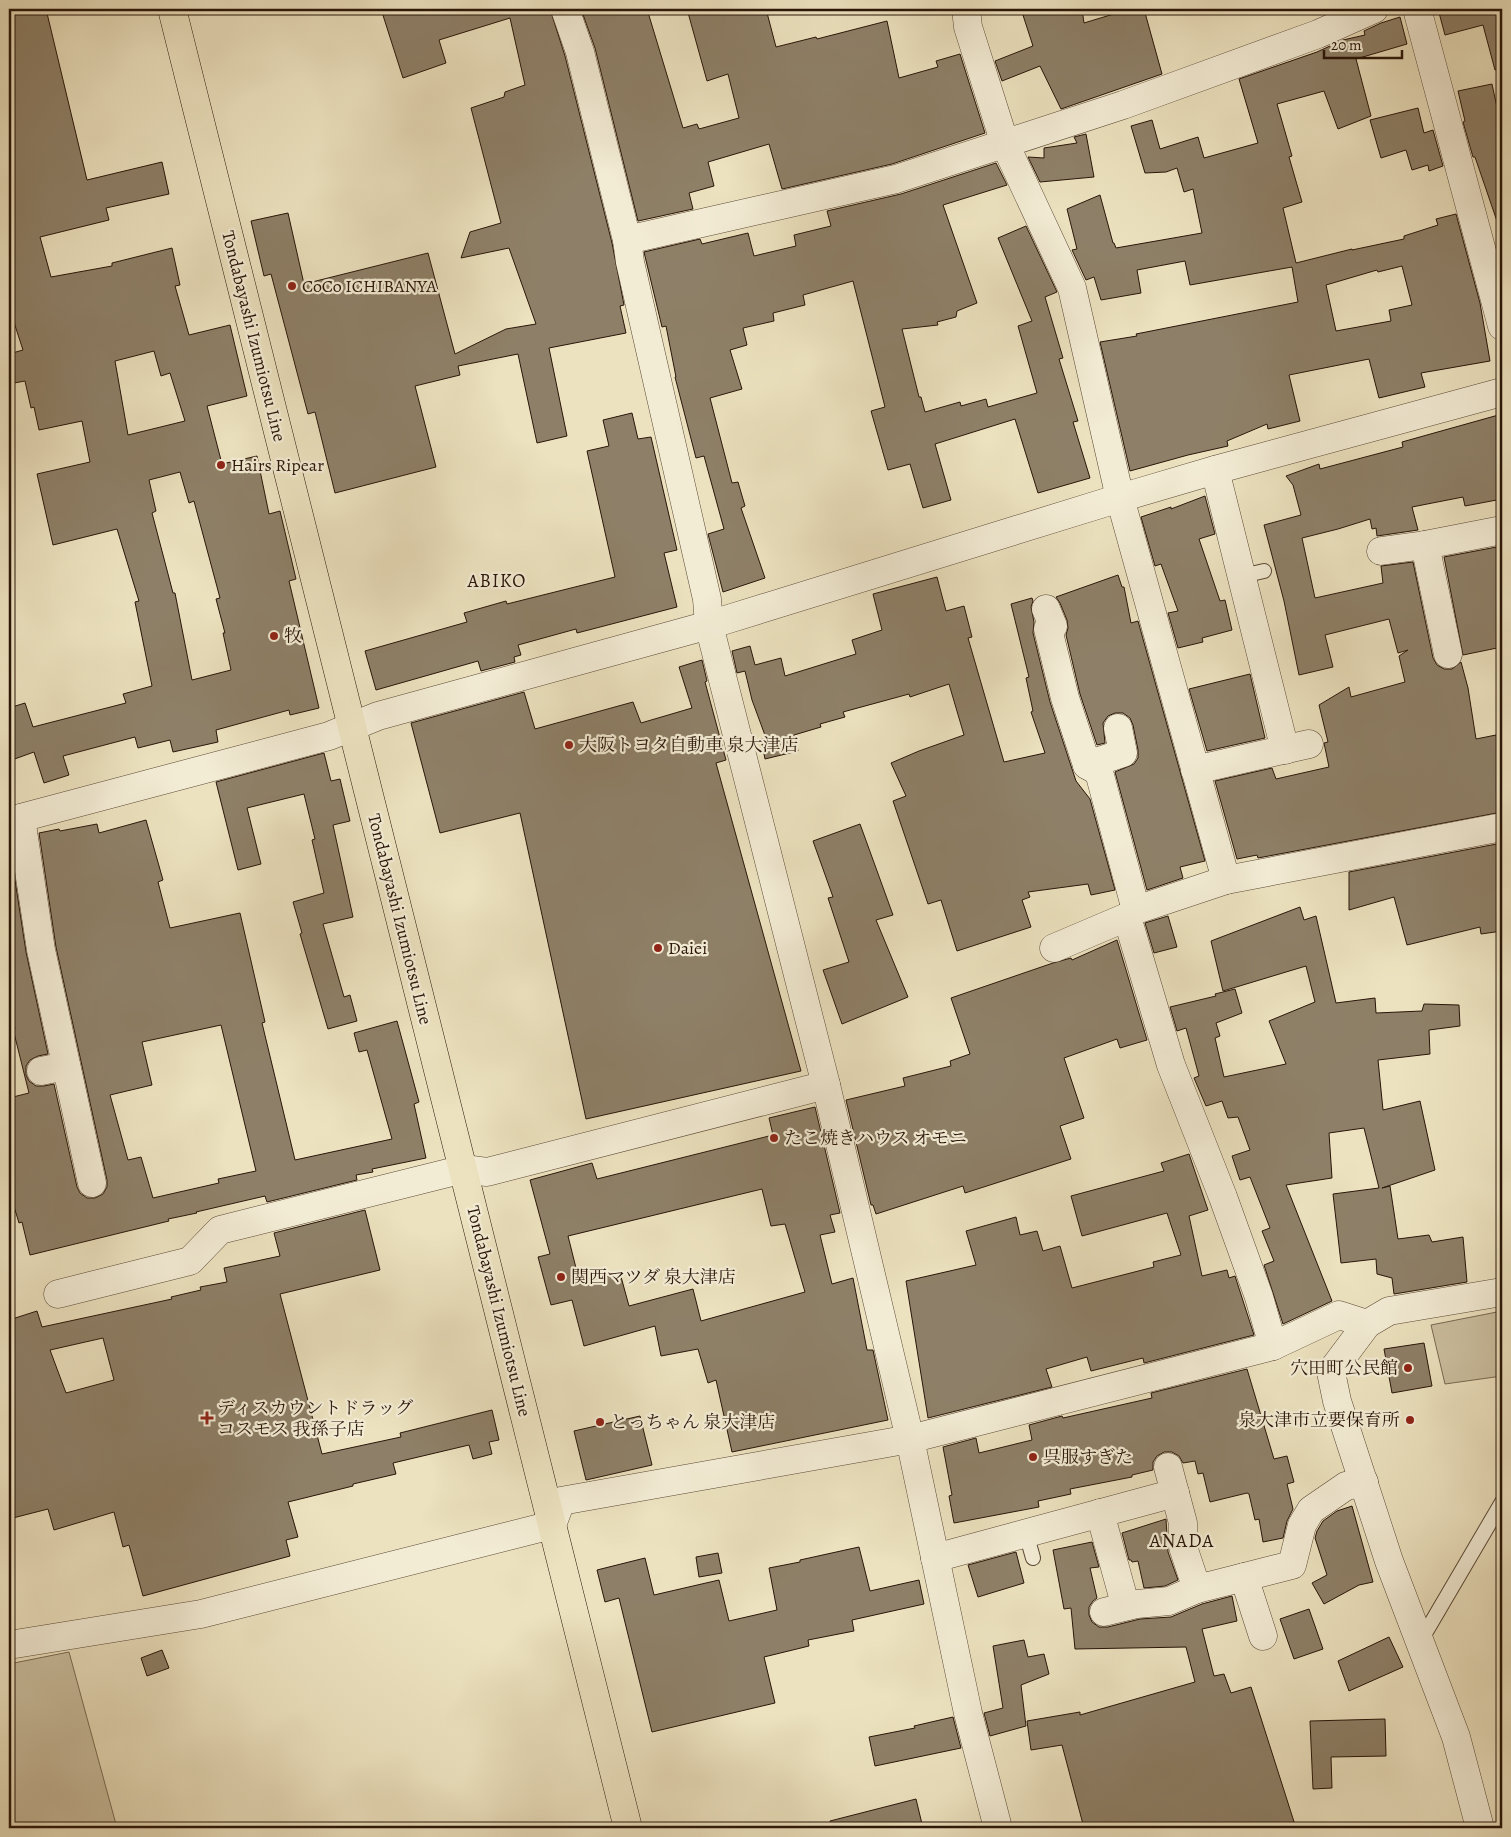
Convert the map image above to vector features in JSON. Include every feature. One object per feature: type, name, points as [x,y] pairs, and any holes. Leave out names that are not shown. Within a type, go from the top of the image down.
[{"type":"main road","name":"Tondabayashi Izumiotsu Line","points":[[172,9],[628,1828]]},
{"type":"street","points":[[565,9],[580,52],[628,240],[630,262],[707,599],[709,625],[826,1085],[910,1439],[968,1713],[998,1828]]},
{"type":"street","points":[[966,9],[968,27],[1005,144],[1072,288],[1120,498],[1226,880]]},
{"type":"street","points":[[628,240],[896,179],[1123,105],[1318,34],[1374,9]]},
{"type":"street","points":[[1418,9],[1502,326]]},
{"type":"street","points":[[81,1169],[53,1068],[30,952],[15,820],[329,736],[378,716],[709,625],[1215,470],[1502,392]]},
{"type":"street","points":[[1195,770],[1297,747],[1253,574],[1215,470]]},
{"type":"street","points":[[1380,551],[1425,545],[1502,530]]},
{"type":"street","points":[[1425,545],[1448,654]]},
{"type":"street","points":[[1046,609],[1052,626],[1048,629],[1065,698],[1086,765],[1099,772],[1132,914],[1171,1065],[1223,1197],[1259,1297],[1273,1346]]},
{"type":"street","points":[[1086,765],[1122,753],[1118,728]]},
{"type":"street","points":[[1054,948],[1132,914],[1226,880],[1502,827]]},
{"type":"street","points":[[58,1294],[190,1261],[220,1230],[464,1169],[487,1172],[826,1085]]},
{"type":"street","points":[[1480,1828],[1456,1737],[1389,1560],[1337,1400],[1331,1372],[1367,1324],[1389,1311],[1502,1292]]},
{"type":"street","points":[[10,1640],[201,1614],[552,1525],[561,1501],[910,1439],[1273,1346],[1340,1315],[1367,1324]]},
{"type":"street","points":[[935,1558],[1029,1545],[1172,1480],[1183,1523],[1183,1547],[1197,1589]]},
{"type":"street","points":[[1100,1513],[1113,1603],[1136,1604],[1169,1601],[1197,1589],[1292,1565],[1302,1525],[1311,1510],[1346,1486],[1364,1482]]},
{"type":"street","points":[[1244,1577],[1263,1636]]},
{"type":"lane","points":[[1420,1642],[1502,1502]]},
{"type":"shaded area","points":[[1502,1311],[1502,1376],[1445,1384],[1431,1325]]},
{"type":"shaded area","points":[[69,1652],[117,1828],[9,1828],[9,1664]]},
{"type":"building","points":[[9,9],[46,9],[87,180],[162,162],[169,194],[106,208],[109,220],[40,237],[51,277],[112,266],[112,263],[172,248],[180,285],[175,286],[189,335],[230,325],[247,396],[207,406],[222,464],[257,456],[269,514],[280,511],[296,579],[289,581],[319,708],[290,715],[289,710],[216,730],[218,742],[173,752],[170,740],[138,748],[135,737],[63,756],[69,775],[44,783],[34,752],[9,761],[9,708],[25,703],[33,727],[126,703],[123,694],[152,686],[135,602],[139,601],[117,529],[53,545],[37,474],[90,462],[82,421],[39,430],[34,407],[31,408],[25,381],[14,383],[9,354],[23,350],[9,307]],"holes":[[[154,351],[161,376],[170,373],[185,421],[128,435],[115,361]],[[180,472],[189,503],[194,501],[220,598],[216,599],[225,633],[223,633],[231,670],[192,680],[175,593],[173,593],[152,513],[156,511],[149,480]]]},
{"type":"building","points":[[381,9],[550,9],[565,56],[612,243],[624,305],[620,306],[626,333],[549,348],[567,436],[537,443],[518,354],[458,366],[460,375],[415,386],[436,467],[335,493],[315,412],[308,414],[271,274],[264,276],[251,221],[288,213],[304,284],[428,253],[455,354],[506,329],[536,324],[509,248],[461,258],[470,232],[501,223],[471,108],[504,97],[505,92],[525,85],[510,18],[439,40],[446,63],[403,78]]},
{"type":"building","points":[[581,9],[647,9],[683,128],[697,124],[699,129],[739,118],[728,74],[707,81],[687,9],[766,9],[776,47],[816,37],[817,39],[887,21],[899,78],[938,67],[936,61],[960,54],[985,133],[892,164],[782,189],[769,144],[708,162],[714,186],[689,193],[693,209],[638,221],[595,48]]},
{"type":"building","points":[[1021,9],[1082,9],[1084,23],[1130,9],[1144,9],[1162,74],[1061,109],[1040,66],[1002,81],[995,61],[1033,46]]},
{"type":"building","points":[[1438,9],[1502,9],[1502,69],[1495,70],[1483,25],[1445,35]]},
{"type":"building","points":[[1400,17],[1407,44],[1356,59],[1371,116],[1338,129],[1324,91],[1277,104],[1292,156],[1289,157],[1302,202],[1283,208],[1296,263],[1352,249],[1404,239],[1404,236],[1438,225],[1436,219],[1456,214],[1480,303],[1490,361],[1421,373],[1425,387],[1379,398],[1369,359],[1289,375],[1300,421],[1268,429],[1267,424],[1227,441],[1228,446],[1130,471],[1100,342],[1298,302],[1292,267],[1190,285],[1185,261],[1137,270],[1141,293],[1101,300],[1094,277],[1086,280],[1072,250],[1077,249],[1067,209],[1100,195],[1116,248],[1202,233],[1193,189],[1184,192],[1177,168],[1166,172],[1145,173],[1131,126],[1152,120],[1160,149],[1198,137],[1204,158],[1258,143],[1239,79],[1317,52],[1343,40],[1365,35],[1364,31]],"holes":[[[1402,266],[1412,305],[1389,310],[1391,321],[1336,331],[1326,285],[1377,270],[1378,272]]]},
{"type":"building","points":[[1492,84],[1502,131],[1502,227],[1499,227],[1475,157],[1473,157],[1463,122],[1465,121],[1458,91]]},
{"type":"building","points":[[1418,108],[1424,133],[1433,130],[1443,166],[1429,171],[1428,165],[1412,170],[1406,150],[1381,158],[1370,120]]},
{"type":"building","points":[[1086,134],[1094,177],[1040,182],[1028,157],[1044,158],[1044,148],[1077,143],[1074,137]]},
{"type":"building","points":[[996,163],[1007,185],[943,205],[977,303],[957,311],[956,317],[937,322],[938,325],[902,329],[919,397],[921,397],[925,412],[960,402],[961,406],[986,399],[988,407],[1037,393],[1018,326],[1032,321],[998,238],[1026,226],[1057,292],[1045,297],[1063,358],[1059,359],[1078,421],[1073,422],[1090,478],[1038,493],[1015,419],[935,444],[951,500],[923,508],[910,464],[888,470],[871,411],[885,407],[853,281],[803,295],[805,305],[773,313],[774,321],[743,328],[747,345],[730,350],[742,389],[710,398],[732,483],[738,482],[745,506],[741,508],[765,578],[723,592],[708,534],[724,529],[704,456],[696,458],[675,377],[666,326],[662,327],[644,252],[700,239],[702,244],[748,233],[754,256],[796,246],[794,235],[831,226],[827,211],[901,194]]},
{"type":"building","points":[[632,413],[638,439],[651,437],[677,550],[664,553],[677,607],[577,633],[576,629],[518,645],[521,655],[514,657],[515,662],[481,671],[478,661],[376,690],[365,651],[467,622],[464,613],[506,601],[507,604],[615,577],[587,451],[609,446],[603,420]]},
{"type":"building","points":[[1502,414],[1502,499],[1465,506],[1463,497],[1412,507],[1418,530],[1377,536],[1376,528],[1372,529],[1370,519],[1302,538],[1315,598],[1383,583],[1381,566],[1413,562],[1433,658],[1437,665],[1444,669],[1452,669],[1461,662],[1468,688],[1476,739],[1496,735],[1502,766],[1502,812],[1258,858],[1257,855],[1237,859],[1215,781],[1272,768],[1276,779],[1329,767],[1324,743],[1328,742],[1319,705],[1349,687],[1351,697],[1405,682],[1399,656],[1408,650],[1398,653],[1389,619],[1325,635],[1333,667],[1299,675],[1284,601],[1264,525],[1301,515],[1293,485],[1286,476],[1319,464],[1320,469],[1403,447],[1402,442]]},
{"type":"building","points":[[1205,496],[1215,534],[1199,539],[1220,601],[1225,600],[1232,630],[1202,638],[1203,642],[1178,648],[1168,613],[1178,611],[1161,564],[1155,566],[1141,517],[1171,507],[1171,509]]},
{"type":"building","points":[[1502,546],[1502,647],[1463,655],[1444,557]]},
{"type":"building","points":[[1118,575],[1122,587],[1124,587],[1131,623],[1138,621],[1205,861],[1180,867],[1183,878],[1147,890],[1115,772],[1134,764],[1138,758],[1133,725],[1130,718],[1123,713],[1115,713],[1108,716],[1103,723],[1105,743],[1097,745],[1080,694],[1066,635],[1068,628],[1067,620],[1056,597]]},
{"type":"building","points":[[937,577],[946,611],[964,606],[972,637],[968,638],[1004,762],[1045,753],[1031,712],[1033,711],[1026,678],[1029,677],[1011,604],[1032,598],[1033,633],[1050,702],[1076,781],[1090,799],[1115,890],[1091,895],[1088,884],[1028,892],[1030,897],[1022,900],[1031,927],[957,951],[941,900],[928,904],[893,801],[906,796],[891,763],[964,735],[949,684],[910,697],[909,694],[843,712],[845,717],[820,724],[821,727],[794,735],[798,751],[765,759],[761,739],[766,738],[752,700],[745,671],[737,673],[732,651],[750,646],[755,665],[781,658],[785,676],[856,654],[852,640],[882,630],[873,594]]},
{"type":"building","name":"Daiei","points":[[702,660],[707,681],[705,682],[726,760],[716,763],[801,1071],[586,1119],[520,813],[440,833],[411,723],[524,692],[535,729],[633,702],[641,723],[692,708],[679,667]]},
{"type":"building","points":[[1250,674],[1265,738],[1207,751],[1189,689]]},
{"type":"building","points":[[324,753],[331,781],[340,779],[350,821],[333,825],[353,917],[323,924],[344,997],[350,995],[357,1021],[328,1029],[300,934],[302,933],[293,902],[324,893],[312,840],[315,839],[304,794],[247,808],[261,864],[238,870],[216,782]]},
{"type":"building","points":[[146,820],[163,880],[158,882],[170,928],[240,913],[265,1022],[262,1023],[295,1160],[392,1139],[367,1050],[359,1052],[354,1033],[397,1021],[419,1102],[414,1104],[426,1158],[372,1169],[373,1172],[356,1175],[357,1180],[267,1202],[265,1196],[30,1255],[22,1222],[19,1223],[9,1190],[9,1098],[29,1093],[9,1005],[9,841],[26,952],[48,1054],[30,1060],[26,1066],[26,1075],[29,1081],[36,1086],[54,1084],[77,1187],[80,1193],[87,1198],[95,1198],[103,1194],[107,1187],[107,1180],[56,947],[39,833],[97,824],[99,833]],"holes":[[[221,1025],[256,1171],[218,1179],[219,1183],[153,1198],[141,1157],[128,1160],[110,1095],[152,1085],[142,1042]]]},
{"type":"building","points":[[860,824],[893,915],[876,920],[908,997],[842,1024],[823,970],[849,962],[828,898],[833,897],[813,841]]},
{"type":"building","points":[[1502,843],[1502,931],[1481,934],[1480,927],[1407,945],[1394,897],[1349,910],[1349,872]]},
{"type":"building","points":[[1300,907],[1304,920],[1316,916],[1336,1003],[1375,998],[1376,1013],[1422,1011],[1424,1004],[1459,1005],[1460,1026],[1429,1030],[1430,1054],[1378,1060],[1383,1110],[1420,1101],[1435,1170],[1382,1188],[1390,1186],[1398,1239],[1429,1235],[1432,1242],[1463,1237],[1467,1282],[1394,1294],[1392,1278],[1377,1274],[1376,1259],[1341,1263],[1333,1194],[1379,1188],[1364,1128],[1329,1133],[1332,1178],[1286,1185],[1332,1301],[1283,1324],[1264,1265],[1274,1261],[1262,1231],[1270,1228],[1250,1177],[1240,1180],[1232,1156],[1250,1150],[1238,1117],[1228,1118],[1222,1101],[1206,1106],[1194,1078],[1199,1076],[1186,1028],[1177,1031],[1170,1007],[1216,996],[1215,994],[1235,989],[1242,1013],[1216,1023],[1220,1036],[1215,1038],[1224,1077],[1286,1064],[1269,1021],[1315,1002],[1306,966],[1223,991],[1211,941]]},
{"type":"building","points":[[1168,916],[1177,947],[1154,953],[1145,923]]},
{"type":"building","points":[[1117,940],[1147,1040],[1120,1048],[1117,1039],[1064,1058],[1084,1118],[1060,1126],[1071,1159],[965,1193],[963,1186],[876,1214],[873,1205],[871,1205],[846,1100],[905,1086],[903,1078],[951,1066],[950,1061],[970,1054],[951,998],[1053,963],[1071,958],[1072,960]]},
{"type":"building","points":[[815,1107],[840,1213],[830,1215],[835,1232],[820,1235],[832,1284],[853,1278],[867,1350],[873,1350],[888,1420],[732,1452],[716,1380],[708,1383],[698,1349],[661,1356],[655,1326],[584,1346],[572,1300],[551,1305],[538,1257],[550,1254],[530,1180],[592,1163],[597,1179],[773,1135],[769,1118]],"holes":[[[762,1189],[771,1226],[785,1224],[805,1292],[701,1321],[693,1289],[629,1306],[620,1273],[580,1284],[568,1236]]]},
{"type":"building","points":[[1189,1154],[1208,1210],[1189,1216],[1202,1276],[1227,1270],[1229,1278],[1235,1276],[1254,1335],[1144,1363],[1143,1358],[1091,1371],[1087,1357],[1046,1369],[1052,1387],[928,1418],[906,1281],[976,1265],[966,1231],[1016,1217],[1020,1235],[1037,1231],[1043,1251],[1060,1246],[1072,1288],[1154,1267],[1153,1262],[1181,1255],[1167,1213],[1082,1236],[1071,1196],[1164,1171],[1161,1163]]},
{"type":"building","points":[[365,1210],[380,1270],[280,1294],[322,1454],[401,1437],[400,1433],[492,1410],[499,1440],[489,1442],[492,1454],[473,1459],[469,1445],[393,1463],[396,1474],[288,1502],[298,1537],[286,1540],[290,1556],[143,1596],[129,1545],[123,1547],[114,1512],[54,1530],[48,1509],[9,1519],[9,1320],[37,1311],[42,1327],[172,1299],[171,1297],[201,1290],[200,1287],[227,1282],[224,1268],[280,1256],[274,1233]],"holes":[[[103,1338],[114,1380],[66,1393],[50,1350]]]},
{"type":"building","name":"穴田町公民館","points":[[1424,1343],[1432,1386],[1392,1393],[1384,1349]]},
{"type":"building","points":[[1247,1369],[1274,1459],[1287,1456],[1294,1482],[1287,1484],[1293,1509],[1287,1521],[1283,1538],[1263,1542],[1259,1519],[1255,1520],[1249,1494],[1247,1493],[1210,1502],[1203,1473],[1198,1474],[1195,1461],[1183,1463],[1179,1456],[1172,1452],[1164,1452],[1157,1456],[1153,1462],[1153,1470],[1132,1475],[1132,1477],[1070,1489],[1071,1494],[1038,1501],[1039,1507],[954,1523],[949,1496],[952,1495],[943,1447],[976,1438],[979,1453],[1032,1440],[1029,1425],[1062,1416],[1063,1418],[1152,1398],[1151,1393]]},
{"type":"building","points":[[640,1416],[652,1465],[586,1480],[574,1431]]},
{"type":"building","points":[[1352,1506],[1373,1582],[1359,1585],[1324,1604],[1312,1583],[1327,1575],[1315,1538],[1317,1531],[1323,1521],[1337,1511]]},
{"type":"building","points":[[1166,1519],[1168,1552],[1178,1580],[1165,1586],[1144,1588],[1138,1561],[1132,1562],[1129,1560],[1122,1533]]},
{"type":"building","points":[[1092,1542],[1099,1567],[1090,1568],[1097,1598],[1089,1607],[1089,1615],[1092,1622],[1099,1627],[1108,1627],[1140,1619],[1171,1617],[1202,1604],[1232,1596],[1237,1621],[1202,1629],[1214,1676],[1224,1674],[1231,1693],[1251,1687],[1296,1828],[1084,1828],[1062,1745],[1031,1750],[1027,1721],[1080,1712],[1080,1715],[1195,1682],[1186,1647],[1075,1649],[1071,1608],[1064,1609],[1053,1550]]},
{"type":"building","points":[[859,1547],[870,1591],[919,1580],[924,1604],[852,1620],[854,1631],[808,1640],[809,1646],[764,1657],[775,1703],[652,1732],[619,1598],[605,1602],[597,1570],[645,1558],[654,1595],[719,1580],[729,1621],[777,1610],[769,1568]]},
{"type":"building","points":[[1016,1552],[1024,1583],[978,1597],[968,1565]]},
{"type":"building","points":[[718,1553],[722,1573],[699,1577],[696,1557]]},
{"type":"building","points":[[1309,1609],[1323,1649],[1294,1659],[1280,1619]]},
{"type":"building","points":[[1389,1637],[1403,1667],[1349,1691],[1338,1661]]},
{"type":"building","points":[[1024,1640],[1028,1657],[1044,1654],[1049,1674],[1021,1685],[1026,1726],[990,1736],[984,1713],[1003,1708],[993,1646]]},
{"type":"building","points":[[162,1650],[169,1668],[147,1676],[141,1658]]},
{"type":"building","points":[[953,1717],[961,1748],[875,1766],[869,1737],[915,1728],[914,1726]]},
{"type":"building","points":[[1385,1719],[1386,1756],[1331,1757],[1332,1788],[1313,1789],[1310,1721]]},
{"type":"building","points":[[916,1799],[923,1828],[831,1828],[830,1821]]},
{"type":"place","name":"CoCo ICHIBANYA","points":[[292,286]]},
{"type":"place","name":"Hairs Ripear","points":[[221,465]]},
{"type":"place","name":"牧","points":[[274,636]]},
{"type":"place","name":"大阪トヨタ自動車 泉大津店","points":[[569,745]]},
{"type":"place","name":"Daiei","points":[[658,948]]},
{"type":"place","name":"たこ焼きハウス オモニ","points":[[774,1138]]},
{"type":"place","name":"関西マツダ 泉大津店","points":[[561,1277]]},
{"type":"place","name":"穴田町公民館","points":[[1408,1368]]},
{"type":"place","name":"ディスカウントドラッグ コスモス 我孫子店","points":[[207,1418]]},
{"type":"place","name":"泉大津市立要保育所","points":[[1410,1420]]},
{"type":"place","name":"とっちゃん 泉大津店","points":[[600,1422]]},
{"type":"place","name":"呉服すぎた","points":[[1033,1457]]},
{"type":"district","name":"ABIKO","points":[[497,581]]},
{"type":"district","name":"ANADA","points":[[1182,1541]]}]
